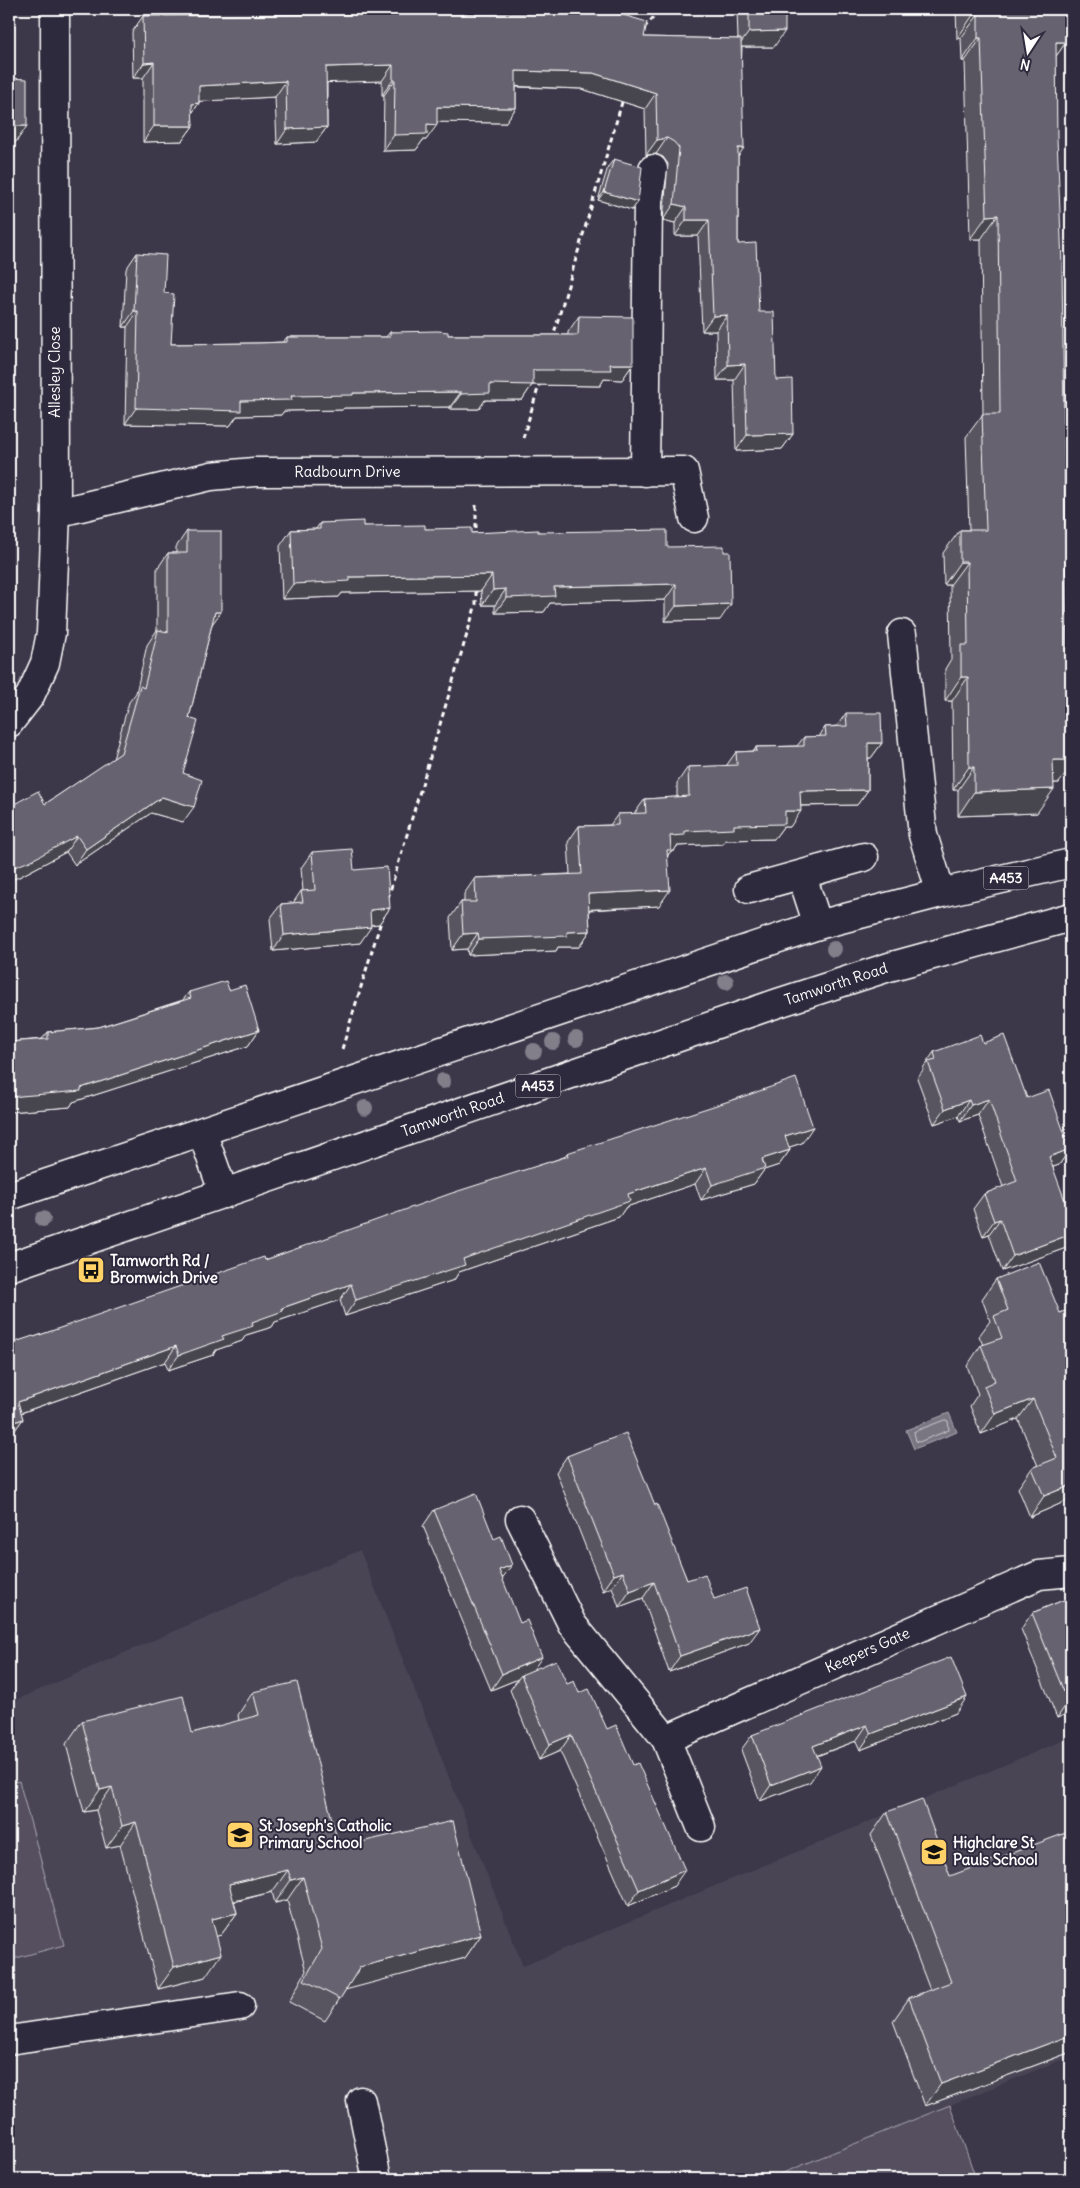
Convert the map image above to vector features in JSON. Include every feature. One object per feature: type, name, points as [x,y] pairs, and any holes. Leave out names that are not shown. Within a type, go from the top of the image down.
[{"type":"street","name":"Allesley Close","points":[[9,723],[30,696],[45,663],[51,633],[56,513],[55,9]]},
{"type":"street","points":[[645,472],[648,202],[653,169]]},
{"type":"street","name":"Radbourn Drive","points":[[56,513],[211,476],[254,472],[684,471],[694,518]]},
{"type":"street","points":[[902,634],[923,835],[941,893]]},
{"type":"street","points":[[749,889],[802,876],[864,857]]},
{"type":"street","name":"A453","points":[[9,1196],[818,925],[941,893],[1071,863]]},
{"type":"street","points":[[802,876],[818,925]]},
{"type":"street","name":"Tamworth Road","points":[[9,1267],[778,1003],[889,967],[1071,917]]},
{"type":"street","points":[[202,1132],[224,1194]]},
{"type":"street","points":[[520,1519],[572,1624],[666,1739],[701,1827]]},
{"type":"street","name":"Keepers Gate","points":[[666,1739],[1039,1575],[1071,1572]]},
{"type":"street","points":[[9,2040],[240,2006]]},
{"type":"street","points":[[361,2101],[377,2179]]},
{"type":"path","points":[[643,30],[661,9]]},
{"type":"path","points":[[552,340],[624,96]]},
{"type":"path","points":[[513,472],[541,378]]},
{"type":"path","points":[[476,472],[476,538]]},
{"type":"path","points":[[385,907],[476,604],[476,585]]},
{"type":"path","points":[[330,1087],[382,917]]},
{"type":"shaded area","points":[[360,1550],[523,1966],[1071,1737],[1071,2056],[768,2179],[9,2179],[9,1703]]},
{"type":"shaded area","points":[[19,1781],[64,1945],[9,1960],[9,1784]]},
{"type":"shaded area","points":[[950,2105],[976,2179],[768,2179]]},
{"type":"water","points":[[949,1413],[957,1432],[914,1449],[906,1430]]},
{"type":"building","points":[[749,9],[785,9],[785,31],[749,32]]},
{"type":"building","points":[[973,9],[1065,9],[1066,42],[1056,42],[1057,137],[1062,264],[1067,668],[1071,668],[1071,760],[1053,760],[1054,789],[974,792],[974,767],[969,767],[968,677],[961,677],[961,645],[968,645],[967,562],[960,562],[960,530],[986,530],[982,414],[1000,414],[998,215],[987,216],[981,38],[978,38],[978,15],[973,15]]},
{"type":"building","points":[[613,12],[647,22],[644,37],[741,39],[744,148],[738,148],[738,244],[756,243],[759,312],[774,312],[776,380],[792,379],[793,434],[747,435],[745,364],[728,365],[727,315],[713,316],[709,220],[686,220],[686,207],[674,204],[679,148],[667,138],[657,140],[656,93],[593,73],[516,71],[516,108],[437,107],[437,125],[427,124],[427,134],[394,135],[395,80],[393,80],[393,65],[326,67],[327,127],[287,129],[286,81],[199,86],[199,103],[192,104],[193,126],[154,126],[154,62],[144,63],[143,16]]},
{"type":"building","points":[[9,78],[27,79],[27,126],[9,126]]},
{"type":"building","points":[[614,159],[642,167],[638,202],[604,192]]},
{"type":"building","points":[[137,253],[166,255],[164,293],[174,294],[171,344],[287,342],[287,337],[390,337],[390,332],[438,331],[448,332],[448,335],[578,335],[579,316],[633,317],[633,364],[610,364],[611,370],[533,370],[533,385],[490,384],[490,393],[353,393],[353,395],[291,396],[292,400],[241,401],[241,411],[136,408],[138,311],[134,311]]},
{"type":"building","points":[[363,521],[363,526],[425,525],[425,529],[472,528],[472,533],[538,530],[538,532],[667,530],[667,547],[724,546],[724,552],[730,552],[731,604],[676,606],[676,584],[554,587],[555,596],[506,598],[506,589],[493,590],[492,575],[350,577],[350,581],[293,584],[291,530],[320,529],[320,523]]},
{"type":"building","points":[[187,531],[221,531],[221,612],[215,612],[189,718],[198,721],[183,773],[202,780],[194,807],[162,797],[86,849],[77,836],[30,861],[9,869],[9,807],[38,791],[45,804],[121,753],[140,686],[144,688],[158,630],[168,632],[168,553],[187,553]]},
{"type":"building","points":[[846,713],[881,713],[882,743],[868,743],[868,790],[800,791],[801,811],[785,811],[785,824],[734,825],[734,829],[685,831],[685,835],[670,836],[671,850],[667,850],[670,890],[588,894],[590,931],[567,932],[567,936],[479,939],[478,933],[463,934],[461,902],[476,902],[475,878],[582,874],[579,826],[618,825],[618,814],[646,813],[645,799],[689,796],[688,767],[737,765],[736,752],[757,751],[756,747],[804,746],[804,737],[826,736],[825,727],[847,726]]},
{"type":"building","points":[[352,849],[354,870],[387,867],[390,908],[370,910],[371,927],[284,935],[281,904],[303,902],[301,891],[315,890],[312,852]]},
{"type":"building","points":[[226,981],[229,990],[245,985],[259,1030],[81,1088],[81,1091],[9,1097],[9,1042],[48,1039],[48,1032],[99,1027],[191,998],[189,992]]},
{"type":"building","points":[[980,1035],[983,1043],[1004,1035],[1027,1098],[1049,1090],[1070,1149],[1049,1157],[1071,1217],[1071,1234],[1013,1256],[1000,1219],[994,1221],[984,1194],[1017,1181],[989,1099],[971,1105],[969,1100],[945,1109],[928,1062],[936,1060],[934,1052]]},
{"type":"building","points":[[796,1078],[813,1127],[785,1136],[790,1150],[762,1159],[765,1168],[712,1185],[706,1168],[628,1194],[630,1201],[463,1259],[465,1265],[356,1300],[351,1284],[282,1308],[283,1311],[252,1322],[253,1326],[222,1336],[224,1339],[179,1355],[176,1346],[18,1402],[23,1419],[9,1424],[9,1344],[264,1257],[265,1260],[452,1193],[568,1156],[567,1153]]},
{"type":"building","points":[[1039,1262],[1060,1313],[1071,1309],[1071,1485],[1044,1496],[1032,1468],[1057,1458],[1033,1399],[995,1414],[984,1386],[995,1381],[981,1345],[1002,1338],[994,1316],[1008,1310],[996,1279]]},
{"type":"building","points":[[626,1433],[687,1580],[705,1574],[714,1599],[746,1588],[760,1628],[680,1656],[654,1582],[630,1591],[623,1572],[614,1575],[567,1456]]},
{"type":"building","points":[[476,1493],[494,1539],[501,1536],[512,1565],[499,1570],[520,1623],[527,1620],[542,1657],[502,1674],[434,1510]]},
{"type":"building","points":[[1071,1597],[1071,1701],[1068,1702],[1032,1613]]},
{"type":"building","points":[[951,1657],[967,1697],[871,1734],[867,1725],[813,1746],[821,1766],[771,1785],[752,1735]]},
{"type":"building","points":[[556,1660],[567,1684],[574,1681],[579,1693],[589,1689],[607,1729],[616,1725],[633,1765],[638,1763],[685,1870],[639,1890],[571,1735],[550,1744],[521,1675]]},
{"type":"building","points":[[297,1682],[339,1847],[453,1821],[481,1935],[360,1967],[340,1999],[304,1980],[322,1949],[303,1877],[291,1880],[288,1870],[229,1884],[237,1913],[212,1919],[221,1954],[174,1967],[136,1822],[122,1826],[112,1787],[100,1790],[82,1721],[183,1696],[192,1733],[259,1715],[253,1692]]},
{"type":"building","points":[[922,1799],[950,1876],[1071,1831],[1071,2035],[941,2084],[909,1998],[951,1982],[887,1812]]},
{"type":"place","name":"Tamworth Rd / Bromwich Drive","points":[[91,1270]]},
{"type":"place","name":"St Joseph's Catholic Primary School","points":[[240,1835]]},
{"type":"place","name":"Highclare St Pauls School","points":[[934,1852]]}]
